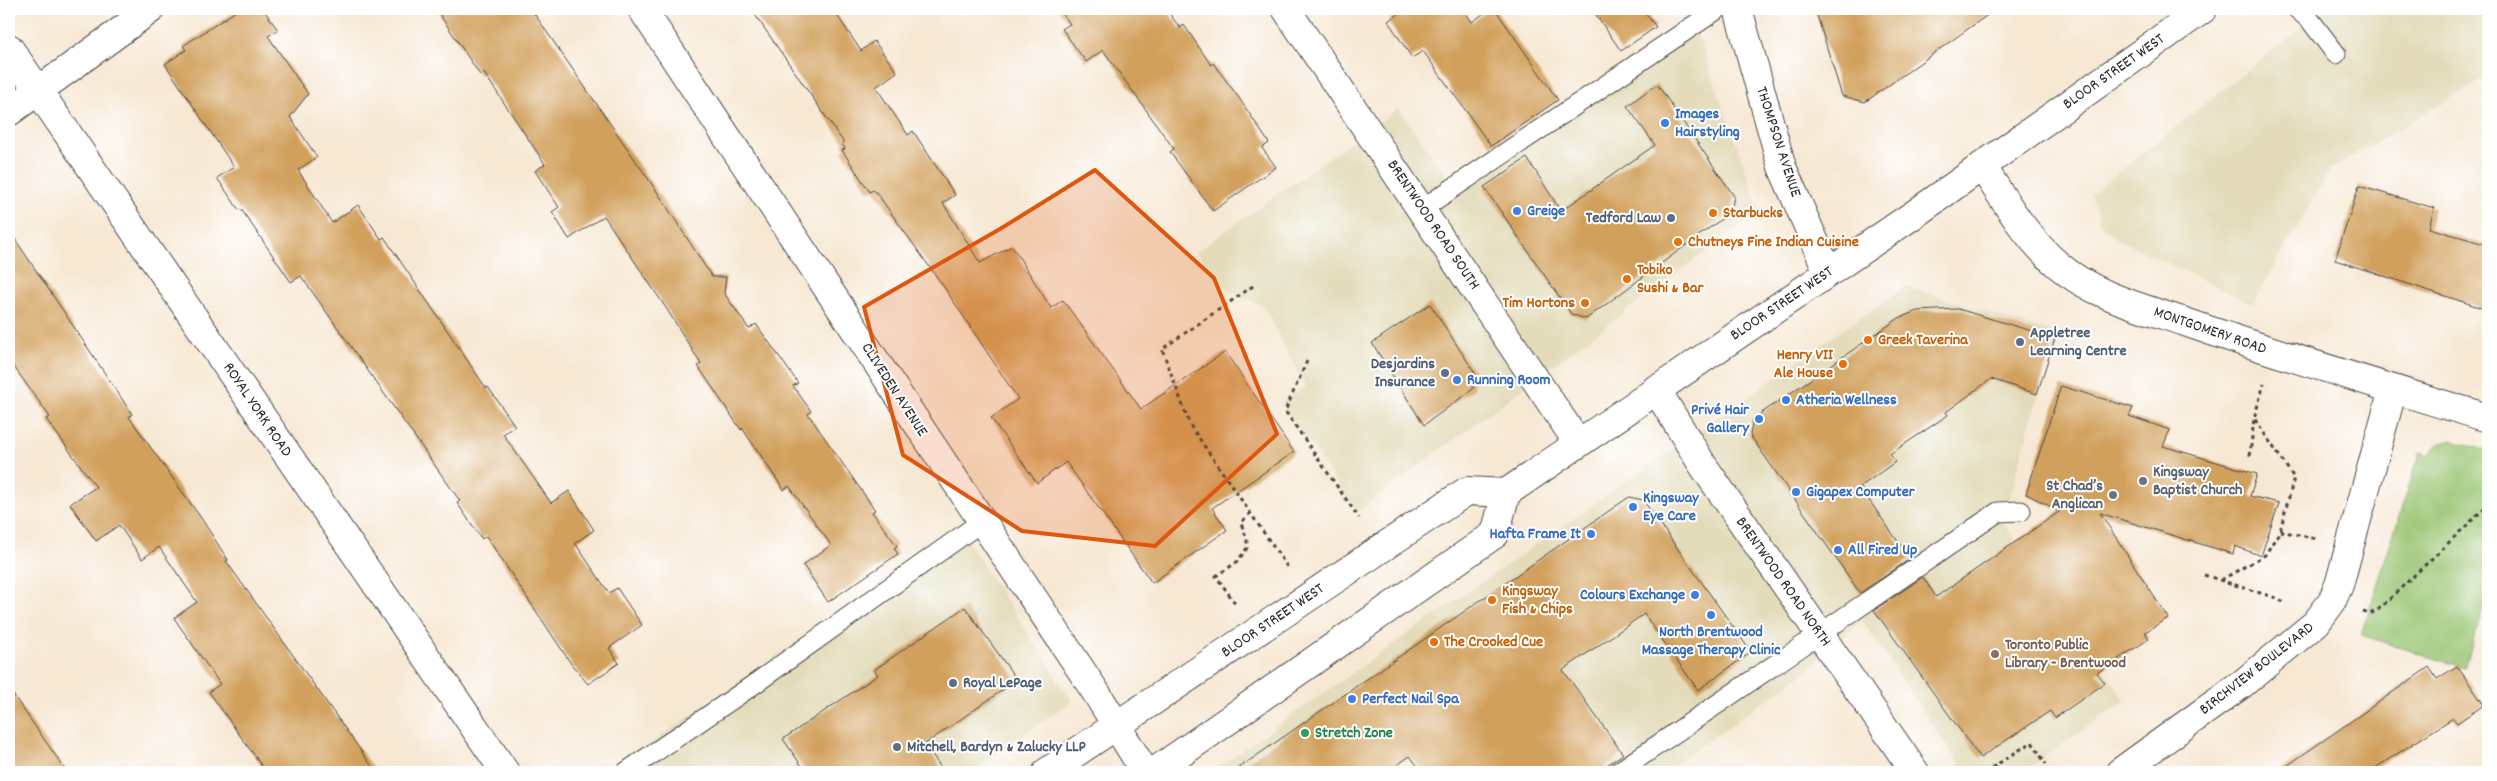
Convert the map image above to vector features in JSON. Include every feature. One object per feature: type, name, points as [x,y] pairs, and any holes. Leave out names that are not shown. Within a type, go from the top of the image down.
[{"type":"street","points":[[9,112],[151,9]]},
{"type":"street","name":"CLIVEDEN AVENUE","points":[[642,9],[1145,772]]},
{"type":"street","name":"BRENTWOOD ROAD SOUTH","points":[[1286,9],[1578,443]]},
{"type":"street","name":"THOMPSON AVENUE","points":[[1738,9],[1782,166],[1828,272]]},
{"type":"street","name":"BLOOR STREET WEST","points":[[1047,772],[1467,491],[1506,493],[1982,166],[2203,9]]},
{"type":"street","name":"ROYAL YORK ROAD","points":[[9,48],[505,772]]},
{"type":"street","name":"MONTGOMERY ROAD","points":[[1982,166],[2032,239],[2058,266],[2082,283],[2138,306],[2274,353],[2488,418]]},
{"type":"street","name":"BRENTWOOD ROAD NORTH","points":[[1656,389],[1702,464],[1915,772]]},
{"type":"street","name":"BIRCHVIEW BOULEVARD","points":[[2120,772],[2242,684],[2324,613],[2339,585],[2393,389]]},
{"type":"street","points":[[1154,772],[1495,534],[1506,493]]},
{"type":"lane","points":[[1422,209],[1718,9]]},
{"type":"lane","points":[[2298,9],[2310,20],[2336,54]]},
{"type":"lane","points":[[1618,772],[1818,633],[1998,512],[2021,511]]},
{"type":"lane","points":[[626,772],[753,685],[981,522]]},
{"type":"path","points":[[1252,286],[1162,349],[1190,425],[1288,568]]},
{"type":"path","points":[[2250,456],[2254,418],[2274,353]]},
{"type":"path","points":[[1307,361],[1285,411],[1359,518]]},
{"type":"path","points":[[2221,580],[2265,555],[2280,531],[2294,478],[2254,418]]},
{"type":"path","points":[[2204,575],[2324,613],[2370,614],[2379,609],[2488,505]]},
{"type":"path","points":[[1235,604],[1216,576],[1243,556],[1247,539],[1242,523],[1251,512]]},
{"type":"path","points":[[1985,772],[2032,742],[2046,764]]},
{"type":"highlighted area","points":[[1095,170],[1214,278],[1277,434],[1155,546],[1022,531],[903,455],[864,307],[1000,229]]},
{"type":"shaded area","points":[[2325,9],[2488,9],[2488,78],[2330,169],[2253,304],[2119,240],[2101,226],[2091,194]]},
{"type":"shaded area","points":[[1692,19],[1760,211],[1357,512],[1281,403],[1305,387],[1264,306],[1230,291],[1196,252],[1399,108],[1452,185]]},
{"type":"shaded area","points":[[1906,286],[2055,334],[2003,523],[2125,701],[2022,772],[1965,772],[1862,621],[1801,675],[1664,772],[1211,772]]},
{"type":"shaded area","points":[[960,530],[1072,701],[971,772],[609,772]]},
{"type":"green space","points":[[2453,440],[2488,451],[2488,592],[2465,668],[2361,635],[2420,452],[2429,455],[2439,444]]},
{"type":"building","points":[[239,9],[263,9],[278,30],[268,36],[308,94],[290,117],[317,157],[298,170],[332,223],[358,205],[381,239],[384,237],[486,388],[488,387],[515,426],[503,434],[551,503],[569,491],[594,530],[575,543],[609,593],[617,588],[642,625],[609,648],[619,663],[588,684],[572,665],[486,536],[482,539],[457,503],[460,501],[301,276],[291,282],[241,209],[239,210],[217,178],[234,167],[165,64],[186,50],[183,46]]},
{"type":"building","points":[[436,9],[531,9],[658,193],[712,277],[726,277],[724,293],[749,329],[756,324],[798,383],[793,386],[811,411],[808,414],[875,510],[872,512],[897,546],[894,548],[898,554],[828,602],[803,565],[831,545],[789,486],[784,490],[742,428],[741,430],[698,366],[701,364],[668,311],[604,216],[569,239],[552,212],[559,207],[535,171],[545,164],[484,73],[480,75]]},
{"type":"building","points":[[751,9],[833,9],[861,51],[874,41],[897,72],[876,87],[908,135],[913,131],[955,195],[943,203],[980,263],[1012,246],[1051,308],[1063,300],[1141,409],[1225,352],[1294,452],[1212,508],[1227,530],[1152,583],[1066,462],[1037,483],[991,418],[1018,399],[944,287],[876,192],[873,190],[870,192],[863,182],[842,150],[845,149],[842,144],[844,143]]},
{"type":"building","points":[[1059,9],[1166,9],[1180,28],[1184,25],[1211,65],[1213,63],[1239,98],[1269,143],[1262,148],[1276,167],[1213,211],[1170,152],[1174,149],[1103,50],[1086,62],[1062,29],[1070,24]]},
{"type":"building","points":[[1406,9],[1463,9],[1472,22],[1490,9],[1495,9],[1558,100],[1491,146],[1423,51],[1412,58],[1388,21]]},
{"type":"building","points":[[1592,9],[1643,9],[1656,27],[1621,51]]},
{"type":"building","points":[[1815,9],[1996,9],[1865,102],[1842,96]]},
{"type":"building","points":[[1657,84],[1734,196],[1731,212],[1586,319],[1571,314],[1484,187],[1527,158],[1561,211],[1655,145],[1627,106]]},
{"type":"building","points":[[2359,186],[2434,208],[2429,228],[2488,245],[2488,310],[2335,260]]},
{"type":"building","points":[[9,230],[132,414],[129,417],[201,518],[228,560],[226,561],[376,772],[266,772],[209,692],[220,684],[174,618],[197,602],[159,547],[142,559],[119,525],[96,541],[70,504],[96,487],[46,419],[50,417],[9,360]]},
{"type":"building","points":[[1430,304],[1475,373],[1473,389],[1424,425],[1372,343]]},
{"type":"building","points":[[1958,309],[2055,338],[2037,394],[1991,379],[1946,412],[1948,415],[1890,454],[1895,462],[1860,487],[1910,559],[1860,593],[1750,435],[1753,419],[1899,318],[1917,311]]},
{"type":"building","points":[[2061,386],[2133,408],[2129,416],[2170,430],[2163,446],[2257,474],[2250,496],[2279,503],[2261,556],[2235,546],[2233,554],[2100,513],[2168,618],[2145,632],[2149,639],[2097,673],[2105,683],[2055,718],[2050,711],[1980,758],[1874,610],[1923,577],[1936,597],[2060,511],[2026,494]]},
{"type":"building","points":[[1629,497],[1643,500],[1751,652],[1698,690],[1644,614],[1563,670],[1623,754],[1597,772],[1422,772],[1410,756],[1387,772],[1233,772]]},
{"type":"building","points":[[965,607],[1017,680],[925,744],[944,772],[806,772],[783,739],[878,675],[874,670]]},
{"type":"building","points":[[2457,666],[2484,705],[2457,723],[2453,718],[2369,772],[2278,772],[2429,667],[2437,679]]},
{"type":"building","points":[[9,689],[67,772],[9,772]]},
{"type":"place","name":"Images Hairstyling","points":[[1665,123]]},
{"type":"place","name":"Greige","points":[[1517,211]]},
{"type":"place","name":"Starbucks","points":[[1713,213]]},
{"type":"place","name":"Tedford Law","points":[[1671,218]]},
{"type":"place","name":"Chutneys Fine Indian Cuisine","points":[[1678,242]]},
{"type":"place","name":"Tobiko Sushi & Bar","points":[[1627,279]]},
{"type":"place","name":"Tim Hortons","points":[[1585,303]]},
{"type":"place","name":"Greek Taverina","points":[[1868,340]]},
{"type":"place","name":"Appletree Learning Centre","points":[[2020,342]]},
{"type":"place","name":"Henry VII Ale House","points":[[1843,364]]},
{"type":"place","name":"Desjardins Insurance","points":[[1445,373]]},
{"type":"place","name":"Running Room","points":[[1457,380]]},
{"type":"place","name":"Atheria Wellness","points":[[1786,400]]},
{"type":"place","name":"Privé Hair Gallery","points":[[1759,419]]},
{"type":"place","name":"Kingsway Baptist Church","points":[[2143,481]]},
{"type":"place","name":"Gigapex Computer","points":[[1796,492]]},
{"type":"place","name":"St Chad’s Anglican","points":[[2113,495]]},
{"type":"place","name":"Kingsway Eye Care","points":[[1633,507]]},
{"type":"place","name":"Hafta Frame It","points":[[1591,534]]},
{"type":"place","name":"All Fired Up","points":[[1838,550]]},
{"type":"place","name":"Colours Exchange","points":[[1695,595]]},
{"type":"place","name":"Kingsway Fish & Chips","points":[[1492,600]]},
{"type":"place","name":"North Brentwood Massage Therapy Clinic","points":[[1711,615]]},
{"type":"place","name":"The Crooked Cue","points":[[1434,642]]},
{"type":"place","name":"Toronto Public Library - Brentwood","points":[[1995,654]]},
{"type":"place","name":"Royal LePage","points":[[953,683]]},
{"type":"place","name":"Perfect Nail Spa","points":[[1352,699]]},
{"type":"place","name":"Stretch Zone","points":[[1305,733]]},
{"type":"place","name":"Mitchell, Bardyn & Zalucky LLP","points":[[897,747]]}]
